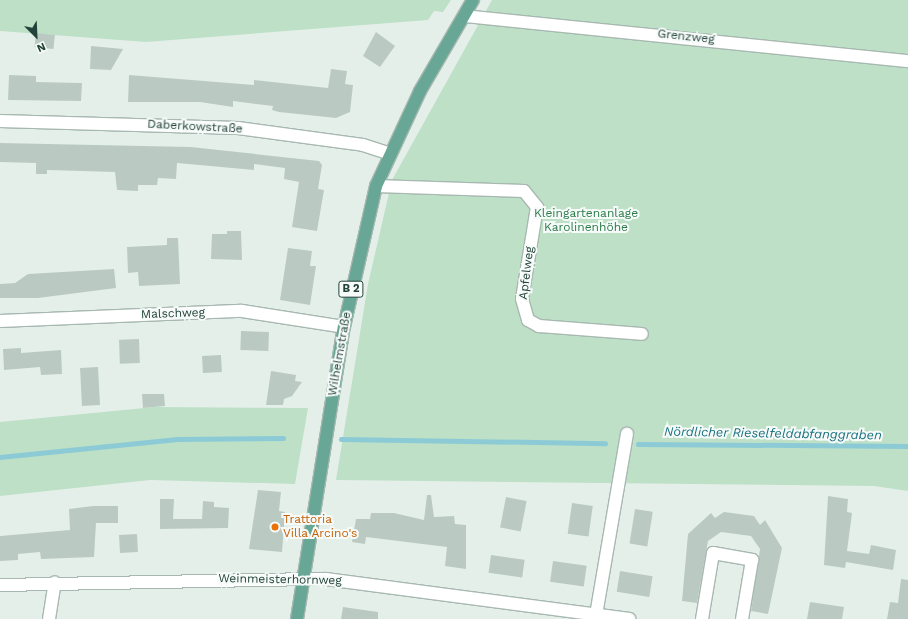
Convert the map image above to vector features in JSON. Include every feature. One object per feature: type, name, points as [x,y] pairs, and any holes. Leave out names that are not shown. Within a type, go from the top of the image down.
[{"type":"main road","name":"B 2","points":[[464,16],[473,0]]},
{"type":"main road","name":"Wilhelmstraße","points":[[297,619],[344,327],[376,186],[388,153],[464,16]]},
{"type":"street","name":"Grenzweg","points":[[464,16],[908,61]]},
{"type":"street","name":"Daberkowstraße","points":[[0,121],[238,128],[363,145],[388,153]]},
{"type":"street","name":"Apfelweg","points":[[376,186],[524,191],[537,207],[522,299],[528,320],[539,326],[642,334]]},
{"type":"street","name":"Malschweg","points":[[0,321],[242,311],[344,327]]},
{"type":"street","points":[[596,615],[627,434]]},
{"type":"street","points":[[702,619],[713,553],[752,560],[742,619]]},
{"type":"street","name":"Weinmeisterhornweg","points":[[0,585],[55,582],[303,578],[579,617],[596,615],[629,619]]},
{"type":"street","points":[[49,619],[55,582]]},
{"type":"green space","points":[[0,0],[451,0],[443,12],[434,11],[428,20],[146,42],[0,31]]},
{"type":"green space","name":"Kleingartenanlage Karolinenhöhe","points":[[492,0],[908,0],[908,491],[874,486],[336,480],[368,284],[392,180]]},
{"type":"green space","points":[[155,407],[308,408],[295,484],[150,480],[0,496],[0,422]]},
{"type":"building","points":[[376,32],[395,46],[380,67],[363,56]]},
{"type":"building","points":[[36,33],[55,35],[53,49],[35,47]]},
{"type":"building","points":[[91,46],[123,49],[111,70],[90,69]]},
{"type":"building","points":[[331,69],[347,71],[345,84],[353,85],[350,112],[336,118],[279,112],[272,110],[273,106],[233,101],[233,107],[200,102],[128,102],[129,75],[254,85],[254,80],[328,88]]},
{"type":"building","points":[[9,75],[36,76],[36,82],[82,83],[81,101],[8,100]]},
{"type":"building","points":[[0,143],[191,147],[319,161],[322,165],[318,189],[324,190],[317,231],[292,227],[299,182],[284,179],[285,168],[254,164],[254,170],[177,163],[176,179],[158,178],[157,185],[138,185],[138,191],[117,190],[115,172],[47,170],[47,174],[36,174],[36,163],[0,162]]},
{"type":"building","points":[[227,231],[241,231],[242,260],[211,259],[212,234],[227,234]]},
{"type":"building","points":[[167,238],[178,238],[180,284],[139,286],[138,272],[128,273],[127,247],[167,245]]},
{"type":"building","points":[[288,248],[312,251],[310,266],[316,266],[310,305],[280,300]]},
{"type":"building","points":[[114,269],[116,288],[38,298],[0,298],[0,284],[15,283],[28,274]]},
{"type":"building","points":[[241,331],[269,332],[268,351],[240,350]]},
{"type":"building","points":[[139,339],[140,363],[120,364],[119,340]]},
{"type":"building","points":[[21,348],[21,353],[61,350],[62,374],[41,375],[40,367],[4,370],[3,349]]},
{"type":"building","points":[[221,355],[222,372],[203,373],[202,356]]},
{"type":"building","points":[[98,367],[100,405],[82,406],[80,368]]},
{"type":"building","points":[[271,371],[296,375],[295,381],[302,382],[292,396],[284,399],[283,405],[266,405]]},
{"type":"building","points":[[142,394],[164,394],[165,406],[143,408]]},
{"type":"building","points":[[258,490],[281,492],[279,511],[285,512],[282,552],[249,549]]},
{"type":"building","points":[[427,495],[431,495],[434,517],[454,516],[455,524],[466,525],[466,569],[445,566],[447,547],[366,537],[365,544],[352,542],[356,519],[370,519],[371,513],[394,513],[424,520]]},
{"type":"building","points":[[828,496],[848,499],[847,512],[852,513],[847,551],[869,554],[871,545],[896,550],[893,570],[846,562],[845,568],[824,565]]},
{"type":"building","points":[[506,497],[527,501],[521,531],[500,527]]},
{"type":"building","points":[[160,499],[174,499],[173,519],[202,519],[203,501],[214,502],[214,507],[229,508],[228,528],[160,529]]},
{"type":"building","points":[[572,503],[593,506],[588,537],[568,534]]},
{"type":"building","points":[[93,506],[118,506],[118,523],[96,523],[94,557],[41,559],[40,552],[18,554],[18,560],[0,561],[0,536],[70,530],[69,509]]},
{"type":"building","points":[[635,509],[653,512],[647,546],[630,544]]},
{"type":"building","points":[[724,512],[754,516],[760,525],[765,520],[782,548],[768,614],[751,611],[760,549],[751,536],[721,532],[708,541],[697,603],[682,601],[688,534],[711,513],[715,518]]},
{"type":"building","points":[[137,534],[138,552],[120,553],[119,535]]},
{"type":"building","points":[[491,555],[525,560],[522,578],[488,573]]},
{"type":"building","points":[[553,561],[587,566],[584,587],[550,582]]},
{"type":"building","points":[[620,571],[653,576],[649,597],[617,592]]},
{"type":"building","points":[[901,579],[908,580],[908,619],[887,619],[890,602],[898,603]]},
{"type":"building","points":[[810,602],[844,607],[842,619],[807,619]]},
{"type":"building","points":[[343,607],[378,612],[378,619],[341,619]]},
{"type":"waterway","name":"Nördlicher Rieselfeldabfanggraben","points":[[0,457],[177,439],[283,438]]},
{"type":"waterway","name":"Nördlicher Rieselfeldabfanggraben","points":[[341,439],[605,443]]},
{"type":"waterway","name":"Nördlicher Rieselfeldabfanggraben","points":[[638,444],[908,446]]},
{"type":"place","name":"Trattoria Villa Arcino's","points":[[275,527]]}]
